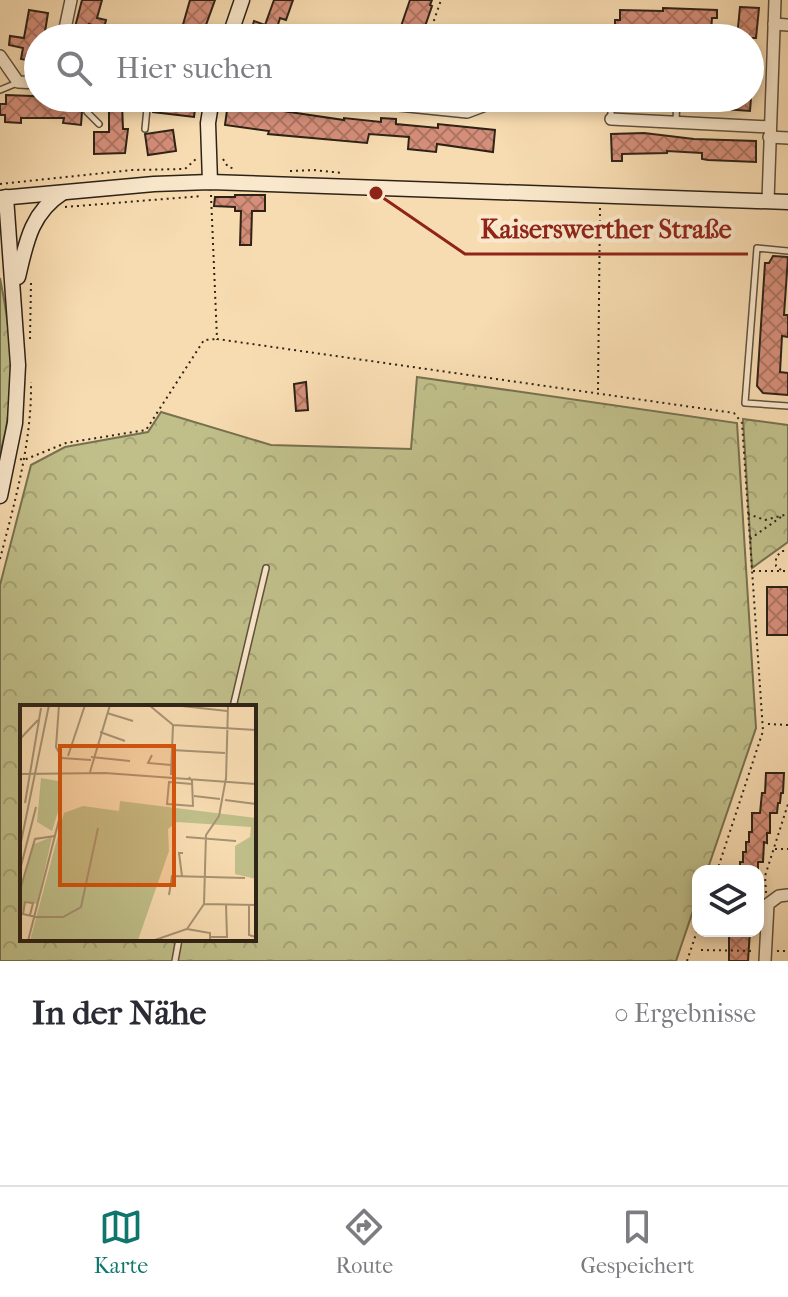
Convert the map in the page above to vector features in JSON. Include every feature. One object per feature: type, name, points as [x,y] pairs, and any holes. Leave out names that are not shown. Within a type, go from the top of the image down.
[{"type":"main road","points":[[234,24],[242,0]]},
{"type":"main road","points":[[210,112],[208,123],[215,158],[210,187]]},
{"type":"main road","points":[[0,496],[17,397],[14,293],[2,193],[210,187],[788,202]]},
{"type":"main road","points":[[14,293],[33,221],[51,200],[62,193]]},
{"type":"main road","points":[[0,256],[14,293]]},
{"type":"street","points":[[66,24],[71,0]]},
{"type":"street","points":[[768,201],[775,0]]},
{"type":"street","points":[[774,24],[788,25]]},
{"type":"street","points":[[0,56],[18,82],[24,82]]},
{"type":"street","points":[[611,119],[676,122],[769,132],[788,138]]},
{"type":"street","points":[[765,956],[768,896],[788,895]]},
{"type":"lane","points":[[0,90],[18,82]]},
{"type":"lane","points":[[87,112],[99,124]]},
{"type":"lane","points":[[145,129],[147,112]]},
{"type":"lane","points":[[611,112],[611,119]]},
{"type":"lane","points":[[676,112],[676,122]]},
{"type":"lane","points":[[788,251],[757,248],[745,403],[788,406]]},
{"type":"lane","points":[[233,705],[266,568]]},
{"type":"lane","points":[[175,961],[179,941]]},
{"type":"path","points":[[433,24],[441,0]]},
{"type":"path","points":[[2,193],[132,170],[185,169],[195,158],[215,158],[228,167],[242,170]]},
{"type":"path","points":[[285,172],[313,170],[346,173]]},
{"type":"path","points":[[58,208],[198,198],[210,187]]},
{"type":"path","points":[[210,187],[217,339]]},
{"type":"path","points":[[597,392],[599,195]]},
{"type":"path","points":[[9,456],[24,460],[66,443],[146,430],[204,340],[217,339],[734,413],[742,423],[763,731],[719,865]]},
{"type":"path","points":[[748,514],[765,520],[782,517]]},
{"type":"path","points":[[749,540],[788,514]]},
{"type":"path","points":[[786,571],[779,570],[775,560],[778,553],[788,551]]},
{"type":"path","points":[[751,571],[786,571]]},
{"type":"path","points":[[768,724],[788,725]]},
{"type":"path","points":[[768,896],[765,876],[788,807]]},
{"type":"path","points":[[773,849],[788,849]]},
{"type":"path","points":[[764,894],[768,896]]},
{"type":"path","points":[[687,961],[695,937]]},
{"type":"path","points":[[701,950],[765,956]]},
{"type":"green space","points":[[0,278],[7,322],[11,388],[0,454]]},
{"type":"green space","points":[[417,377],[737,423],[756,728],[709,865],[692,865],[692,914],[676,961],[0,961],[0,585],[31,465],[65,447],[148,432],[161,412],[271,445],[411,449]]},
{"type":"green space","points":[[743,419],[788,425],[788,542],[752,568]]},
{"type":"building","points":[[82,0],[102,0],[97,18],[106,20],[105,24],[76,24]]},
{"type":"building","points":[[190,0],[215,0],[206,24],[183,24]]},
{"type":"building","points":[[274,0],[293,0],[286,20],[280,18],[278,24],[265,24]]},
{"type":"building","points":[[410,0],[432,0],[426,24],[402,24]]},
{"type":"building","points":[[740,7],[759,8],[757,24],[738,24]]},
{"type":"building","points":[[663,8],[717,10],[717,18],[712,18],[712,24],[615,24],[615,20],[620,20],[620,10],[663,11]]},
{"type":"building","points":[[29,10],[48,13],[46,24],[26,24]]},
{"type":"building","points":[[10,36],[24,38],[24,60],[21,59],[23,48],[9,45]]},
{"type":"building","points":[[6,95],[24,96],[24,112],[82,112],[81,125],[63,123],[64,118],[21,118],[21,123],[5,122],[5,115],[0,115],[0,104],[6,104]]},
{"type":"building","points":[[109,112],[122,112],[123,129],[128,129],[125,153],[94,154],[94,132],[109,132]]},
{"type":"building","points":[[153,112],[195,112],[194,117]]},
{"type":"building","points":[[227,112],[289,112],[344,120],[381,122],[381,118],[396,119],[396,124],[438,128],[438,124],[495,130],[493,152],[437,144],[436,152],[408,149],[409,137],[369,134],[367,143],[268,134],[269,131],[225,125]]},
{"type":"building","points":[[173,130],[176,151],[148,155],[145,134]]},
{"type":"building","points":[[644,133],[694,139],[756,141],[756,162],[708,160],[702,159],[702,153],[667,151],[622,154],[622,161],[612,161],[611,134]]},
{"type":"building","points":[[265,195],[265,211],[252,211],[251,245],[240,245],[241,211],[235,211],[235,207],[214,206],[215,197]]},
{"type":"building","points":[[773,256],[788,257],[784,315],[788,315],[788,337],[782,336],[780,372],[788,373],[788,395],[763,393],[757,386],[765,263],[769,263]]},
{"type":"building","points":[[306,382],[308,410],[296,411],[294,384]]},
{"type":"building","points":[[767,587],[788,587],[788,635],[767,635]]},
{"type":"building","points":[[766,773],[784,773],[783,793],[777,813],[770,813],[770,833],[767,833],[767,843],[764,842],[763,862],[740,865],[743,852],[746,852],[746,842],[749,842],[749,832],[752,832],[752,813],[760,813],[762,793],[765,793]]},
{"type":"building","points":[[729,937],[750,937],[748,961],[729,961]]},
{"type":"place","name":"Kaiserswerther Straße","points":[[376,193]]}]
